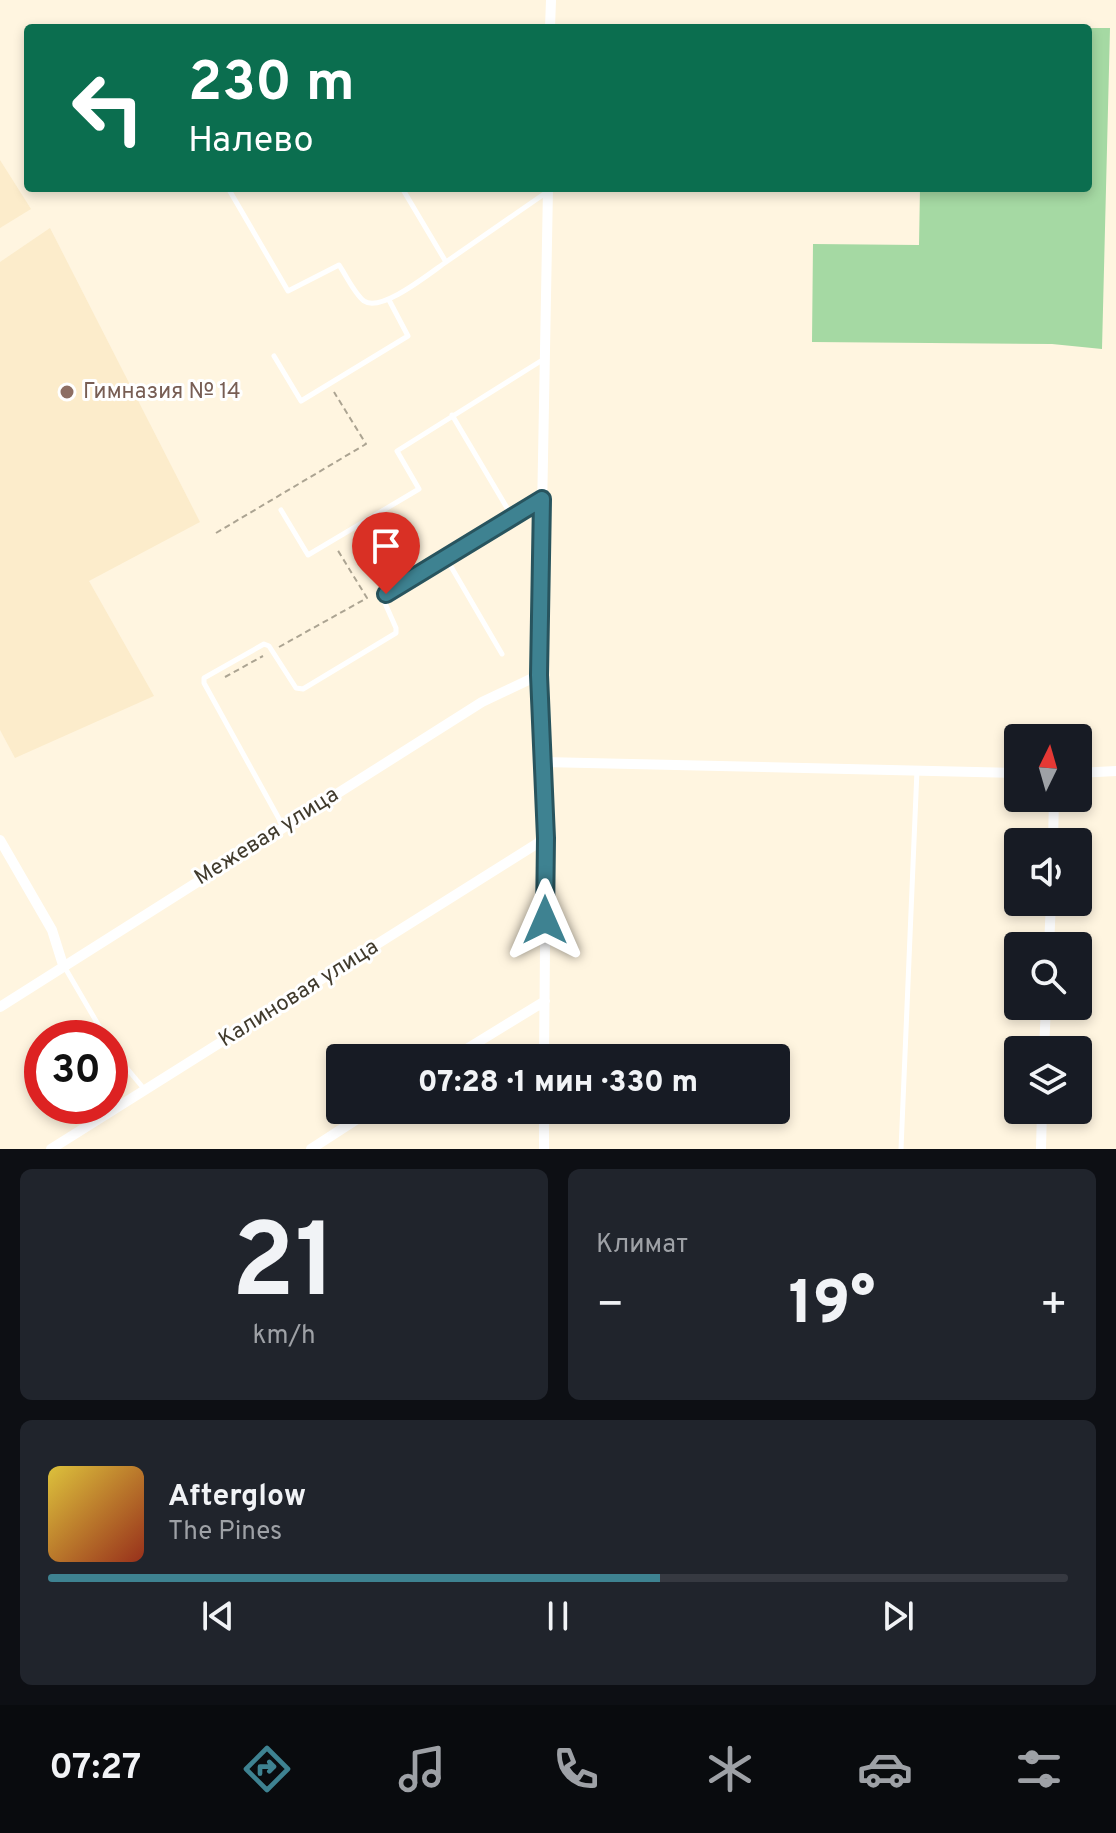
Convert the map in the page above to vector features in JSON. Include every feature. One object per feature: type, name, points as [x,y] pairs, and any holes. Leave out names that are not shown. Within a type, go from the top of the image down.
[{"type":"street","points":[[550,24],[551,0]]},
{"type":"street","points":[[544,1044],[546,838],[539,675],[548,192]]},
{"type":"street","name":"Межевая улица","points":[[0,1007],[482,702],[539,675]]},
{"type":"street","points":[[543,762],[1004,773]]},
{"type":"street","points":[[1092,772],[1116,771]]},
{"type":"street","name":"Калиновая улица","points":[[51,1149],[546,838]]},
{"type":"street","points":[[0,840],[52,930],[63,965]]},
{"type":"street","points":[[475,1044],[545,1001]]},
{"type":"street","points":[[311,1149],[349,1124]]},
{"type":"street","points":[[544,1124],[544,1149]]},
{"type":"street","points":[[1041,1149],[1042,1124]]},
{"type":"lane","points":[[230,192],[288,291],[339,265],[362,300],[371,304],[389,300],[545,192]]},
{"type":"lane","points":[[404,192],[446,262]]},
{"type":"lane","points":[[274,356],[301,401],[408,336],[389,300]]},
{"type":"lane","points":[[281,510],[308,555],[419,489],[397,451],[545,358]]},
{"type":"lane","points":[[452,415],[513,518]]},
{"type":"lane","points":[[283,827],[204,680],[207,676],[261,645],[267,645],[296,688],[303,689],[394,635],[396,628],[384,596],[542,499]]},
{"type":"lane","points":[[446,558],[502,654]]},
{"type":"lane","points":[[901,1149],[917,770]]},
{"type":"lane","points":[[63,965],[95,1020]]},
{"type":"lane","points":[[128,1070],[146,1091]]},
{"type":"path","points":[[216,533],[366,444],[329,384]]},
{"type":"path","points":[[225,677],[367,598],[332,541]]},
{"type":"shaded area","points":[[0,160],[31,209],[0,228]]},
{"type":"shaded area","name":"Гимназия № 14","points":[[50,228],[200,522],[89,581],[154,696],[15,758],[0,730],[0,262]]},
{"type":"green space","points":[[1092,28],[1110,28],[1102,349],[1052,344],[812,342],[813,244],[919,245],[920,192],[1092,192]]},
{"type":"place","name":"Гимназия № 14","points":[[67,392]]},
{"type":"route","points":[[386,594],[542,499],[539,675],[546,838],[545,920]]}]
